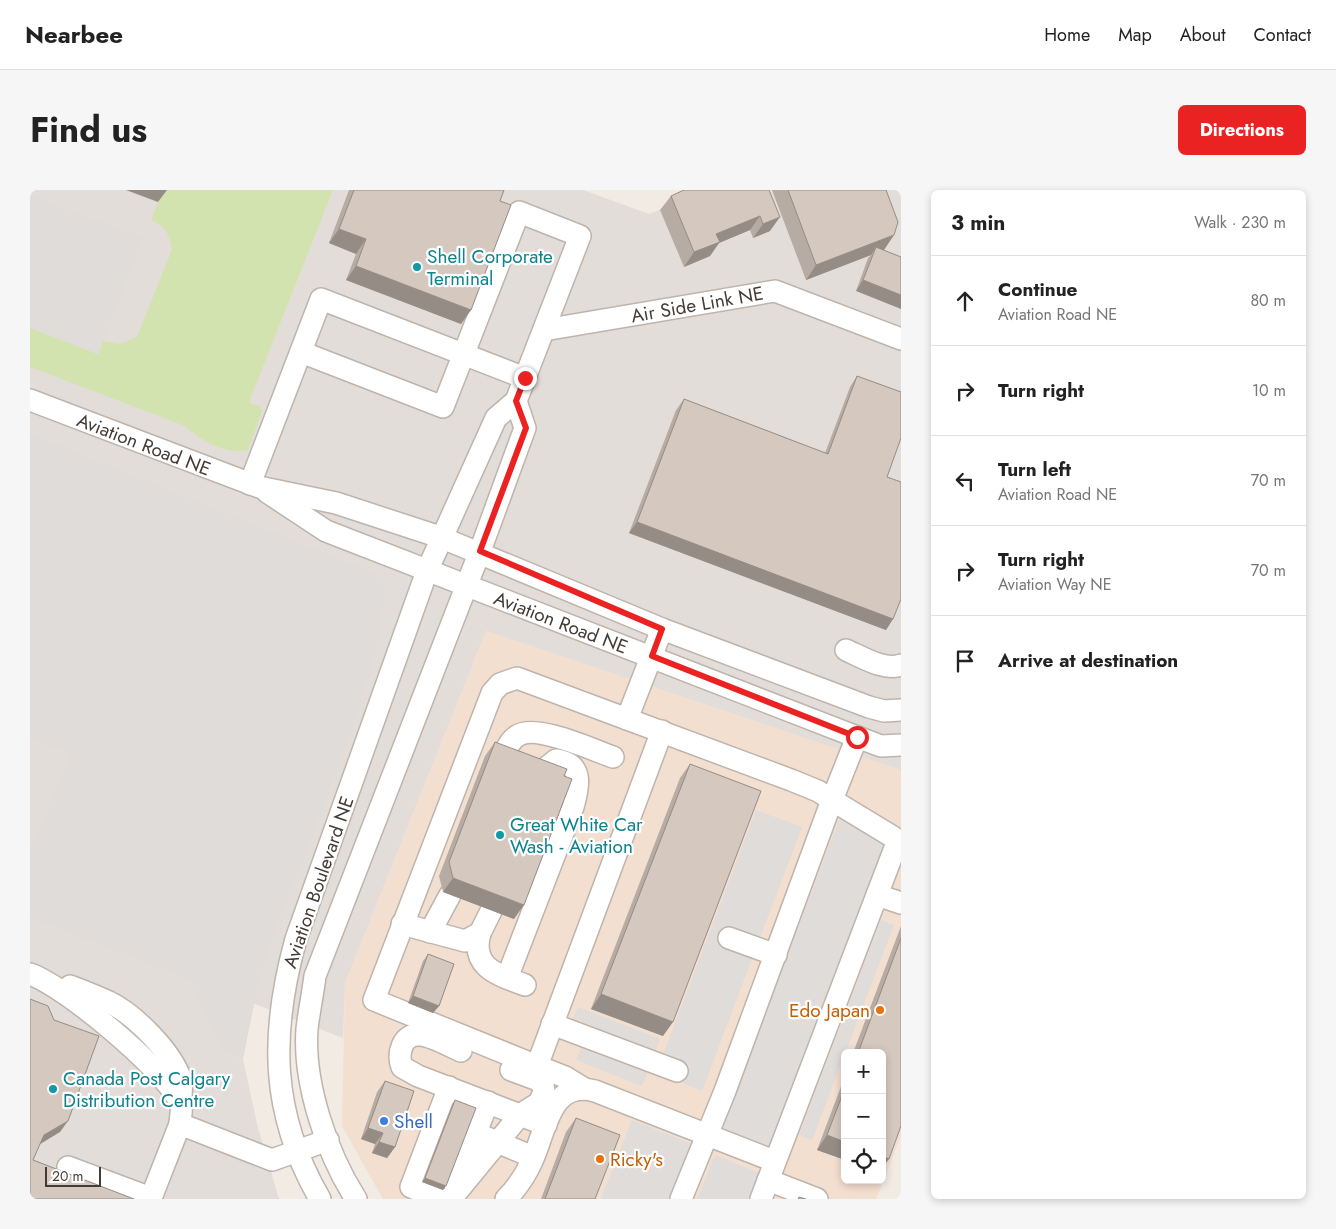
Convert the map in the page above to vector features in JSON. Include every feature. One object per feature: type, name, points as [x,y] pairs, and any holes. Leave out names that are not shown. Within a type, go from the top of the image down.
[{"type":"street","points":[[301,352],[443,407],[519,212],[580,236],[516,401]]},
{"type":"street","name":"Air Side Link NE","points":[[544,330],[775,291],[901,339]]},
{"type":"street","points":[[255,485],[321,299],[525,378]]},
{"type":"street","name":"Aviation Road NE","points":[[30,400],[255,485],[336,503],[440,536],[480,551],[662,629],[869,707],[884,711],[901,710]]},
{"type":"street","name":"Aviation Boulevard NE","points":[[320,1199],[296,1152],[286,1116],[278,1063],[279,1020],[285,981],[299,931],[440,536],[496,418],[516,401],[526,428],[315,976],[307,1030],[309,1065],[315,1104],[340,1171],[356,1199]]},
{"type":"street","name":"Aviation Road NE","points":[[255,485],[326,531],[857,737],[882,746],[901,745]]},
{"type":"street","points":[[627,720],[662,629]]},
{"type":"street","points":[[846,650],[877,663],[894,667],[901,665]]},
{"type":"street","points":[[768,1180],[877,895],[900,840],[818,791],[791,780],[517,678],[500,684],[492,694],[374,1000],[565,1077],[583,1088],[708,1134],[768,1180],[817,1199]]},
{"type":"street","points":[[537,1066],[662,731]]},
{"type":"street","points":[[500,762],[510,742],[519,734],[535,733],[547,734],[613,757]]},
{"type":"street","points":[[681,1199],[708,1134],[857,737]]},
{"type":"street","points":[[491,911],[480,933],[478,948],[481,959],[509,979],[573,807],[578,780],[578,775],[572,766],[564,761],[556,760],[546,768],[542,777]]},
{"type":"street","points":[[430,932],[450,895]]},
{"type":"street","points":[[877,895],[901,903]]},
{"type":"street","points":[[402,924],[465,941],[480,933]]},
{"type":"street","points":[[729,938],[776,954]]},
{"type":"street","points":[[32,975],[89,1010],[165,1080],[180,1114],[272,1160],[328,1140]]},
{"type":"street","points":[[552,1024],[677,1071]]},
{"type":"street","points":[[506,1199],[533,1157],[546,1112],[543,1086],[538,1080],[420,1035],[410,1037],[402,1044],[399,1058],[402,1066],[520,1115],[546,1112],[561,1096],[573,1089],[583,1088]]},
{"type":"street","points":[[442,1199],[411,1187],[449,1087]]},
{"type":"street","points":[[450,1199],[488,1102]]},
{"type":"street","points":[[68,1167],[151,1198],[180,1114]]},
{"type":"street","points":[[450,1199],[520,1115]]},
{"type":"street","points":[[475,1133],[533,1157]]},
{"type":"shaded area","points":[[30,190],[583,190],[649,214],[708,190],[901,190],[901,770],[486,631],[345,983],[343,1038],[192,980],[225,1052],[243,1059],[257,1124],[279,1199],[30,1199]]},
{"type":"shaded area","points":[[30,196],[143,238],[98,354],[30,328]]},
{"type":"shaded area","points":[[30,434],[381,576],[385,589],[377,644],[357,715],[300,868],[278,920],[258,985],[243,1059],[225,1052],[214,1033],[191,980],[30,917],[30,851],[71,754],[30,737]]},
{"type":"shaded area","points":[[486,631],[901,770],[901,1136],[886,1174],[886,1049],[841,1049],[841,1184],[882,1184],[876,1199],[383,1199],[342,1126],[345,983]]},
{"type":"shaded area","points":[[756,810],[802,827],[702,1091],[683,1083],[690,1066],[663,1055]]},
{"type":"shaded area","points":[[841,815],[889,848],[772,1148],[722,1128]]},
{"type":"shaded area","points":[[881,920],[894,925],[847,1049],[841,1049],[841,1064],[812,1140],[799,1135]]},
{"type":"shaded area","points":[[578,1007],[660,1039],[642,1086],[576,1060],[589,1029],[572,1022]]},
{"type":"shaded area","points":[[632,1120],[692,1144],[671,1199],[601,1199]]},
{"type":"shaded area","points":[[715,1155],[762,1174],[752,1199],[697,1199]]},
{"type":"green space","points":[[163,190],[333,190],[249,402],[261,407],[262,412],[248,450],[222,449],[214,446],[198,437],[185,426],[30,367],[30,328],[98,354],[103,341],[120,344],[137,337],[172,249],[166,232],[160,225],[151,220]]},
{"type":"building","name":"Shell Corporate Terminal","points":[[354,190],[504,190],[500,201],[511,205],[471,310],[356,266],[366,239],[339,229]]},
{"type":"building","points":[[684,190],[769,190],[780,217],[763,224],[760,216],[716,234],[720,242],[694,252],[671,196]]},
{"type":"building","points":[[788,190],[886,190],[898,222],[894,235],[816,265]]},
{"type":"building","points":[[876,247],[901,257],[901,295],[863,280]]},
{"type":"building","points":[[857,376],[901,392],[901,438],[887,477],[901,482],[901,599],[893,619],[637,522],[684,399],[828,454]]},
{"type":"building","name":"Great White Car Wash - Aviation","points":[[495,742],[567,769],[564,776],[572,779],[524,905],[453,878],[449,862]]},
{"type":"building","points":[[690,764],[761,791],[673,1022],[601,994]]},
{"type":"building","points":[[901,938],[901,1126],[889,1159],[886,1158],[886,1049],[859,1049]]},
{"type":"building","points":[[428,954],[454,964],[439,1006],[413,996]]},
{"type":"building","points":[[30,999],[48,1006],[54,1020],[99,1036],[68,1121],[44,1135],[33,1160],[134,1199],[30,1199]]},
{"type":"building","name":"Shell","points":[[385,1081],[414,1091],[395,1147],[379,1142],[383,1133],[368,1128]]},
{"type":"building","points":[[841,1098],[841,1140],[827,1135]]},
{"type":"building","name":"Shell","points":[[455,1100],[476,1108],[446,1186],[425,1178]]},
{"type":"building","points":[[576,1118],[620,1135],[595,1199],[545,1199]]},
{"type":"place","name":"Shell Corporate Terminal","points":[[417,267]]},
{"type":"place","name":"Great White Car Wash - Aviation","points":[[500,835]]},
{"type":"place","name":"Edo Japan","points":[[880,1010]]},
{"type":"place","name":"Canada Post Calgary Distribution Centre","points":[[53,1089]]},
{"type":"place","name":"Shell","points":[[384,1121]]},
{"type":"place","name":"Ricky's","points":[[600,1159]]},
{"type":"route","points":[[525,378],[516,401],[526,428],[480,551],[662,629],[652,656],[857,737]]}]
